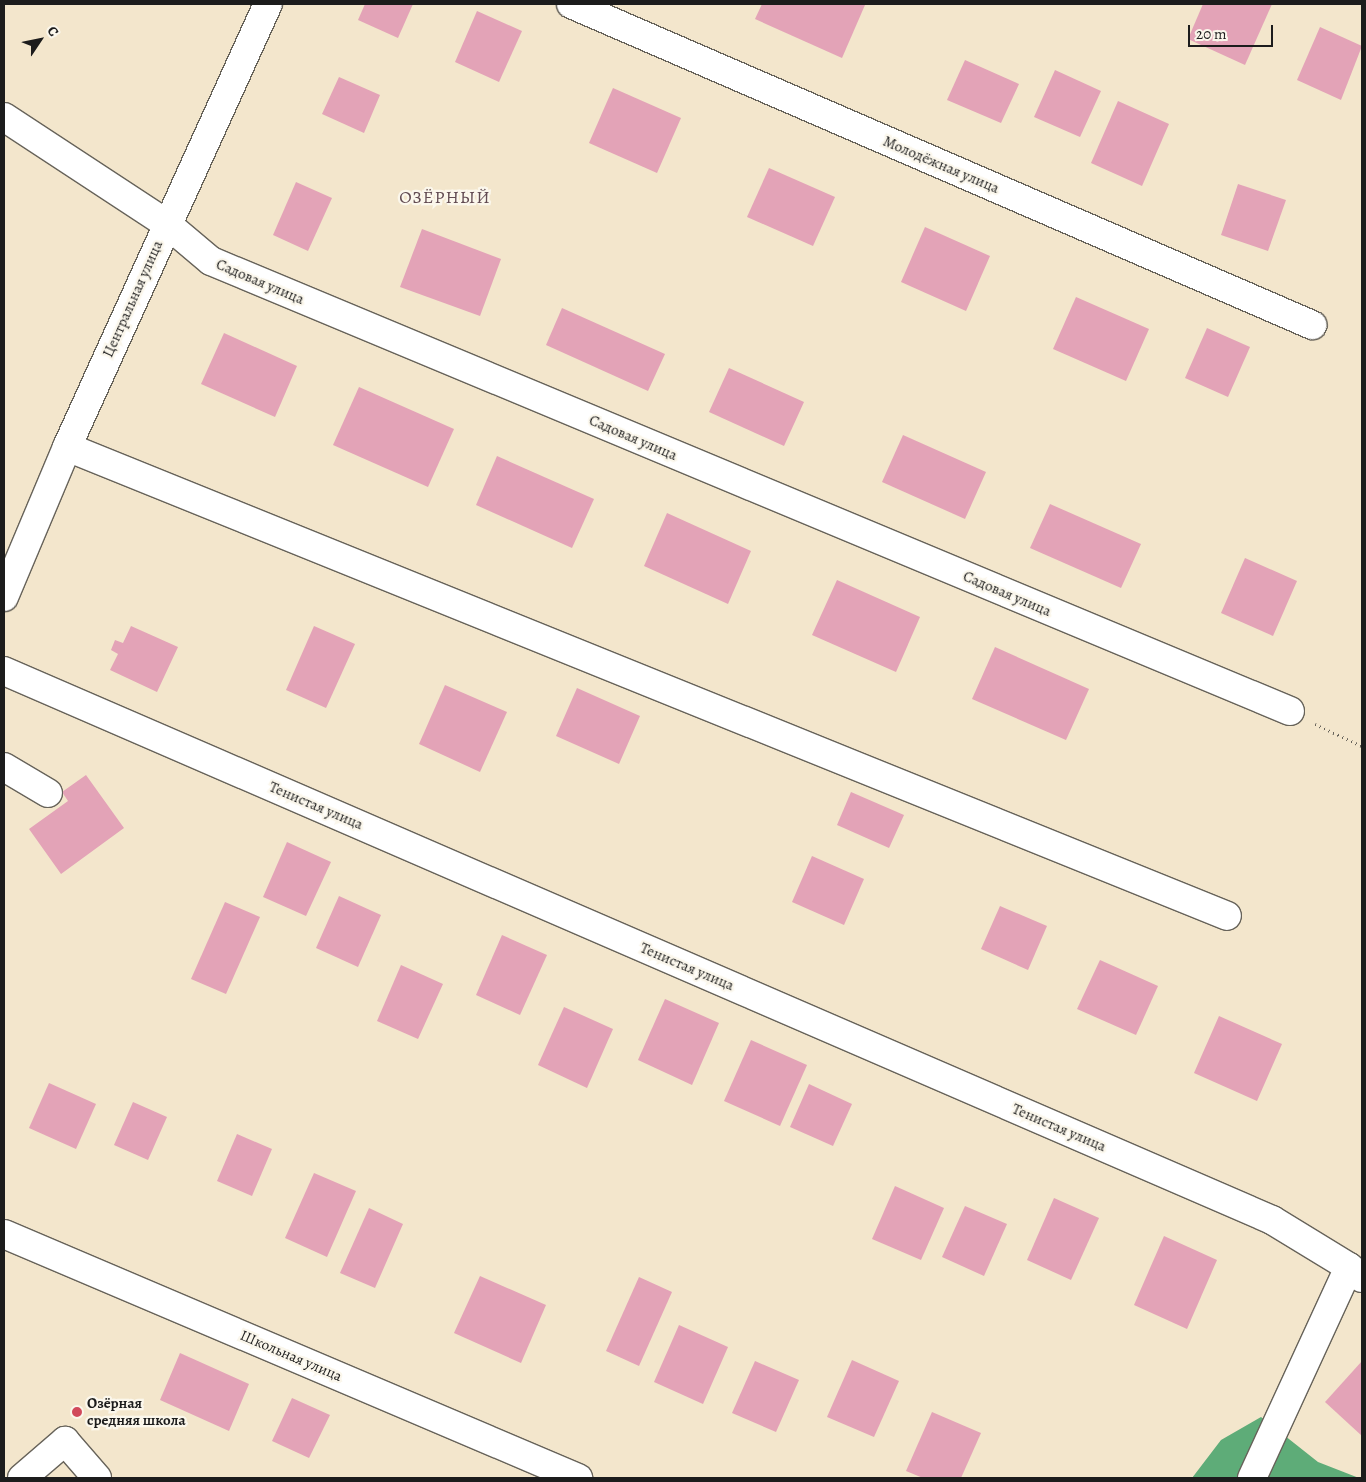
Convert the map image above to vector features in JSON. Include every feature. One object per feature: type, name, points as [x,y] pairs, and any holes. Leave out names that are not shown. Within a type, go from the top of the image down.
[{"type":"street","name":"Центральная улица","points":[[4,597],[67,447],[268,4]]},
{"type":"street","name":"Молодёжная улица","points":[[571,4],[1312,326]]},
{"type":"street","name":"Садовая улица","points":[[4,117],[167,224],[211,261],[1290,712]]},
{"type":"street","points":[[67,447],[1227,916]]},
{"type":"street","name":"Тенистая улица","points":[[4,671],[1272,1220],[1356,1272]]},
{"type":"street","points":[[4,767],[48,793]]},
{"type":"street","name":"Школьная улица","points":[[4,1234],[578,1478]]},
{"type":"street","points":[[1252,1478],[1356,1272]]},
{"type":"street","points":[[22,1478],[65,1441],[97,1478]]},
{"type":"path","points":[[1290,712],[1362,746]]},
{"type":"green space","points":[[1261,1417],[1318,1462],[1359,1478],[1192,1478],[1221,1440]]},
{"type":"building","points":[[365,4],[413,4],[398,38],[358,20]]},
{"type":"building","points":[[762,4],[865,5],[842,58],[755,19]]},
{"type":"building","points":[[1203,4],[1272,4],[1245,65],[1188,39]]},
{"type":"building","points":[[477,11],[522,31],[499,82],[455,62]]},
{"type":"building","points":[[1320,27],[1362,46],[1341,100],[1297,80]]},
{"type":"building","points":[[965,60],[1019,84],[1001,123],[947,100]]},
{"type":"building","points":[[1055,70],[1101,91],[1080,137],[1034,117]]},
{"type":"building","points":[[339,77],[380,95],[364,133],[322,114]]},
{"type":"building","points":[[613,88],[681,118],[657,173],[589,143]]},
{"type":"building","points":[[1118,101],[1169,124],[1142,186],[1091,163]]},
{"type":"building","points":[[769,168],[835,197],[813,246],[747,217]]},
{"type":"building","points":[[296,182],[332,198],[308,251],[273,235]]},
{"type":"building","points":[[1238,184],[1286,200],[1268,251],[1221,235]]},
{"type":"building","points":[[925,227],[990,256],[966,311],[901,282]]},
{"type":"building","points":[[422,229],[501,259],[480,316],[400,287]]},
{"type":"building","points":[[1076,297],[1149,329],[1126,381],[1053,349]]},
{"type":"building","points":[[562,308],[665,354],[648,391],[546,345]]},
{"type":"building","points":[[1207,328],[1250,347],[1228,397],[1185,378]]},
{"type":"building","points":[[224,333],[297,366],[275,417],[201,384]]},
{"type":"building","points":[[729,368],[804,402],[784,446],[709,412]]},
{"type":"building","points":[[359,387],[454,429],[428,487],[333,445]]},
{"type":"building","points":[[903,435],[986,472],[965,519],[882,482]]},
{"type":"building","points":[[497,456],[594,499],[572,548],[476,505]]},
{"type":"building","points":[[1050,504],[1141,544],[1121,588],[1030,548]]},
{"type":"building","points":[[667,513],[751,551],[728,604],[644,566]]},
{"type":"building","points":[[1245,558],[1297,581],[1273,636],[1221,613]]},
{"type":"building","points":[[837,580],[920,617],[896,672],[812,635]]},
{"type":"building","points":[[131,626],[178,647],[157,692],[110,670],[118,654],[111,650],[115,640],[123,643]]},
{"type":"building","points":[[314,626],[355,644],[326,708],[286,690]]},
{"type":"building","points":[[995,647],[1089,689],[1066,740],[972,699]]},
{"type":"building","points":[[445,685],[507,712],[480,772],[419,744]]},
{"type":"building","points":[[577,688],[640,716],[619,764],[556,736]]},
{"type":"building","points":[[86,775],[124,828],[61,874],[29,829],[68,801],[62,792]]},
{"type":"building","points":[[851,792],[904,815],[889,848],[837,825]]},
{"type":"building","points":[[287,842],[331,862],[306,916],[263,897]]},
{"type":"building","points":[[812,856],[864,879],[844,925],[792,902]]},
{"type":"building","points":[[339,896],[381,915],[358,967],[316,948]]},
{"type":"building","points":[[225,902],[260,917],[226,994],[191,979]]},
{"type":"building","points":[[1000,906],[1047,926],[1028,970],[981,949]]},
{"type":"building","points":[[502,935],[547,955],[520,1015],[476,995]]},
{"type":"building","points":[[1100,960],[1158,986],[1136,1035],[1077,1009]]},
{"type":"building","points":[[401,965],[443,984],[418,1039],[377,1021]]},
{"type":"building","points":[[665,999],[719,1023],[692,1085],[638,1060]]},
{"type":"building","points":[[564,1007],[613,1029],[587,1088],[538,1065]]},
{"type":"building","points":[[1219,1016],[1282,1044],[1257,1101],[1194,1073]]},
{"type":"building","points":[[751,1040],[807,1065],[780,1126],[724,1101]]},
{"type":"building","points":[[49,1083],[96,1104],[76,1149],[29,1128]]},
{"type":"building","points":[[809,1084],[852,1104],[833,1146],[790,1127]]},
{"type":"building","points":[[133,1102],[167,1117],[148,1160],[114,1145]]},
{"type":"building","points":[[237,1134],[272,1149],[252,1196],[217,1181]]},
{"type":"building","points":[[314,1173],[356,1191],[327,1257],[285,1238]]},
{"type":"building","points":[[895,1186],[944,1208],[921,1260],[872,1239]]},
{"type":"building","points":[[1054,1198],[1099,1218],[1071,1280],[1027,1260]]},
{"type":"building","points":[[965,1206],[1007,1224],[984,1276],[942,1257]]},
{"type":"building","points":[[369,1208],[403,1224],[375,1288],[340,1273]]},
{"type":"building","points":[[1164,1236],[1217,1260],[1187,1329],[1134,1305]]},
{"type":"building","points":[[480,1276],[546,1305],[521,1363],[454,1333]]},
{"type":"building","points":[[639,1277],[672,1292],[639,1366],[606,1351]]},
{"type":"building","points":[[679,1325],[728,1347],[703,1404],[654,1382]]},
{"type":"building","points":[[180,1353],[249,1384],[229,1431],[160,1400]]},
{"type":"building","points":[[852,1360],[899,1381],[874,1437],[827,1417]]},
{"type":"building","points":[[755,1361],[799,1380],[776,1432],[732,1413]]},
{"type":"building","points":[[1362,1361],[1362,1436],[1325,1402]]},
{"type":"building","points":[[292,1398],[330,1415],[309,1458],[272,1441]]},
{"type":"building","points":[[932,1412],[981,1433],[961,1478],[923,1478],[906,1471]]},
{"type":"place","name":"Озёрная средняя школа","points":[[77,1412]]},
{"type":"district","name":"ОЗЁРНЫЙ","points":[[445,197]]}]
